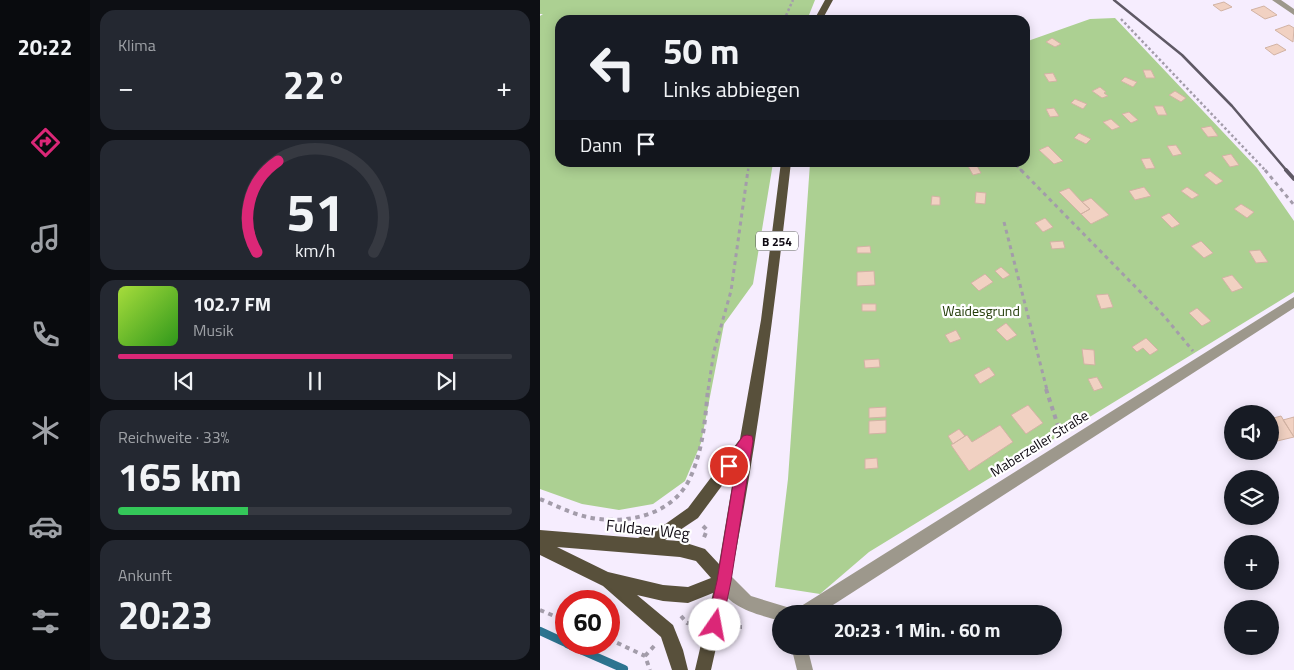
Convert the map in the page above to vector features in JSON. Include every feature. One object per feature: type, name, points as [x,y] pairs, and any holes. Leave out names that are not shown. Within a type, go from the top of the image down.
[{"type":"main road","points":[[821,15],[829,0]]},
{"type":"main road","name":"B 254","points":[[703,670],[724,581],[767,320],[785,167]]},
{"type":"main road","points":[[638,546],[669,530],[692,513],[747,441]]},
{"type":"main road","name":"Fuldaer Weg","points":[[540,538],[680,549],[700,554],[724,581]]},
{"type":"main road","points":[[540,546],[568,562],[607,580],[663,592],[688,595],[724,581]]},
{"type":"main road","points":[[607,580],[667,631],[675,650],[680,670]]},
{"type":"street","points":[[1276,0],[1294,13]]},
{"type":"street","name":"Maberzeller Straße","points":[[818,605],[1294,302]]},
{"type":"street","points":[[724,581],[746,603],[772,611]]},
{"type":"street","points":[[801,655],[805,670]]},
{"type":"path","points":[[786,15],[793,0]]},
{"type":"path","points":[[1121,19],[1280,186],[1294,205]]},
{"type":"path","points":[[540,499],[591,518],[615,520],[651,512],[677,498],[694,468],[699,451],[713,356],[727,311],[748,167]]},
{"type":"path","points":[[1018,167],[1164,316],[1201,361]]},
{"type":"path","points":[[1004,222],[1049,399],[1065,447]]},
{"type":"path","points":[[540,610],[555,616]]},
{"type":"path","points":[[677,621],[682,616],[683,610]]},
{"type":"path","points":[[682,616],[687,623]]},
{"type":"path","points":[[645,656],[657,643]]},
{"type":"path","points":[[620,644],[645,656],[650,670]]},
{"type":"green space","points":[[540,0],[815,0],[809,15],[555,15],[555,167],[772,167],[753,284],[724,324],[701,443],[685,481],[653,504],[619,510],[582,504],[540,489],[540,16],[543,14],[540,14]]},
{"type":"green space","name":"Waidesgrund","points":[[1115,18],[1257,168],[1294,221],[1294,292],[869,552],[820,594],[775,587],[788,479],[810,167],[1030,167],[1030,40],[1090,19]]},
{"type":"building","points":[[1224,2],[1232,7],[1221,11],[1213,5]]},
{"type":"building","points":[[1264,6],[1277,15],[1265,19],[1251,10]]},
{"type":"building","points":[[1289,25],[1294,28],[1293,42],[1275,30]]},
{"type":"building","points":[[1052,38],[1061,44],[1055,47],[1046,42]]},
{"type":"building","points":[[1277,44],[1286,50],[1274,55],[1265,48]]},
{"type":"building","points":[[1143,70],[1151,70],[1155,78],[1146,78]]},
{"type":"building","points":[[1053,73],[1057,81],[1049,82],[1044,74]]},
{"type":"building","points":[[1125,77],[1137,82],[1133,87],[1121,81]]},
{"type":"building","points":[[1100,87],[1108,96],[1102,98],[1092,91]]},
{"type":"building","points":[[1175,91],[1186,98],[1181,102],[1169,95]]},
{"type":"building","points":[[1075,99],[1087,104],[1083,109],[1071,103]]},
{"type":"building","points":[[1154,106],[1163,106],[1167,115],[1158,115]]},
{"type":"building","points":[[1054,108],[1059,116],[1050,117],[1046,109]]},
{"type":"building","points":[[1129,112],[1138,120],[1131,123],[1122,114]]},
{"type":"building","points":[[1111,119],[1120,127],[1112,130],[1103,122]]},
{"type":"building","points":[[1211,126],[1218,136],[1208,137],[1201,128]]},
{"type":"building","points":[[1079,133],[1091,139],[1086,144],[1074,138]]},
{"type":"building","points":[[1176,145],[1182,154],[1173,156],[1167,146]]},
{"type":"building","points":[[1048,146],[1063,161],[1054,164],[1039,150]]},
{"type":"building","points":[[1231,154],[1239,165],[1230,167],[1222,156]]},
{"type":"building","points":[[1150,158],[1155,168],[1146,169],[1141,159]]},
{"type":"building","points":[[969,167],[978,167],[981,173],[973,175]]},
{"type":"building","points":[[1210,171],[1223,181],[1216,185],[1204,175]]},
{"type":"building","points":[[1144,187],[1151,196],[1135,200],[1129,191]]},
{"type":"building","points":[[1187,187],[1199,195],[1192,199],[1181,191]]},
{"type":"building","points":[[1069,188],[1090,209],[1081,214],[1059,192]]},
{"type":"building","points":[[976,192],[986,193],[985,204],[975,203]]},
{"type":"building","points":[[932,196],[940,197],[940,205],[931,205]]},
{"type":"building","points":[[1091,198],[1109,215],[1091,224],[1081,214],[1090,209],[1082,202]]},
{"type":"building","points":[[1241,204],[1254,212],[1247,218],[1234,209]]},
{"type":"building","points":[[1169,213],[1180,224],[1172,228],[1161,217]]},
{"type":"building","points":[[1045,218],[1053,227],[1043,232],[1035,223]]},
{"type":"building","points":[[1063,241],[1065,248],[1052,249],[1050,242]]},
{"type":"building","points":[[1201,241],[1213,253],[1204,258],[1191,246]]},
{"type":"building","points":[[870,246],[871,253],[857,253],[857,247]]},
{"type":"building","points":[[1260,250],[1268,262],[1256,263],[1249,251]]},
{"type":"building","points":[[1001,267],[1010,275],[1003,279],[995,271]]},
{"type":"building","points":[[874,271],[875,285],[857,286],[857,272]]},
{"type":"building","points":[[985,274],[993,282],[979,291],[971,283]]},
{"type":"building","points":[[1232,275],[1243,288],[1232,292],[1222,278]]},
{"type":"building","points":[[1108,294],[1113,307],[1101,309],[1096,295]]},
{"type":"building","points":[[862,304],[876,304],[876,311],[862,311]]},
{"type":"building","points":[[1197,308],[1211,321],[1202,326],[1189,313]]},
{"type":"building","points":[[1006,323],[1017,335],[1007,341],[996,330]]},
{"type":"building","points":[[956,330],[961,339],[950,343],[945,335]]},
{"type":"building","points":[[1146,338],[1158,350],[1150,355],[1143,348],[1137,352],[1132,347]]},
{"type":"building","points":[[1082,349],[1094,350],[1095,365],[1084,364]]},
{"type":"building","points":[[879,359],[880,367],[865,368],[864,360]]},
{"type":"building","points":[[989,367],[995,375],[980,384],[974,375]]},
{"type":"building","points":[[1097,377],[1103,388],[1094,391],[1088,379]]},
{"type":"building","points":[[1028,405],[1043,423],[1026,434],[1011,415]]},
{"type":"building","points":[[886,407],[886,417],[869,418],[869,408]]},
{"type":"building","points":[[1281,416],[1294,437],[1279,441],[1279,417]]},
{"type":"building","points":[[1294,417],[1294,437],[1283,420]]},
{"type":"building","points":[[886,420],[886,433],[869,434],[869,421]]},
{"type":"building","points":[[1000,425],[1013,442],[969,471],[951,445],[967,435],[972,442]]},
{"type":"building","points":[[959,429],[965,436],[953,444],[948,436]]},
{"type":"building","points":[[877,458],[878,468],[865,469],[865,459]]},
{"type":"waterway","points":[[540,631],[555,638]]},
{"type":"waterway","points":[[592,655],[624,669]]},
{"type":"railway","points":[[1114,0],[1182,55],[1232,106],[1287,171]]},
{"type":"railway","points":[[1286,170],[1294,179]]},
{"type":"route","points":[[715,625],[747,441],[729,466]]}]
